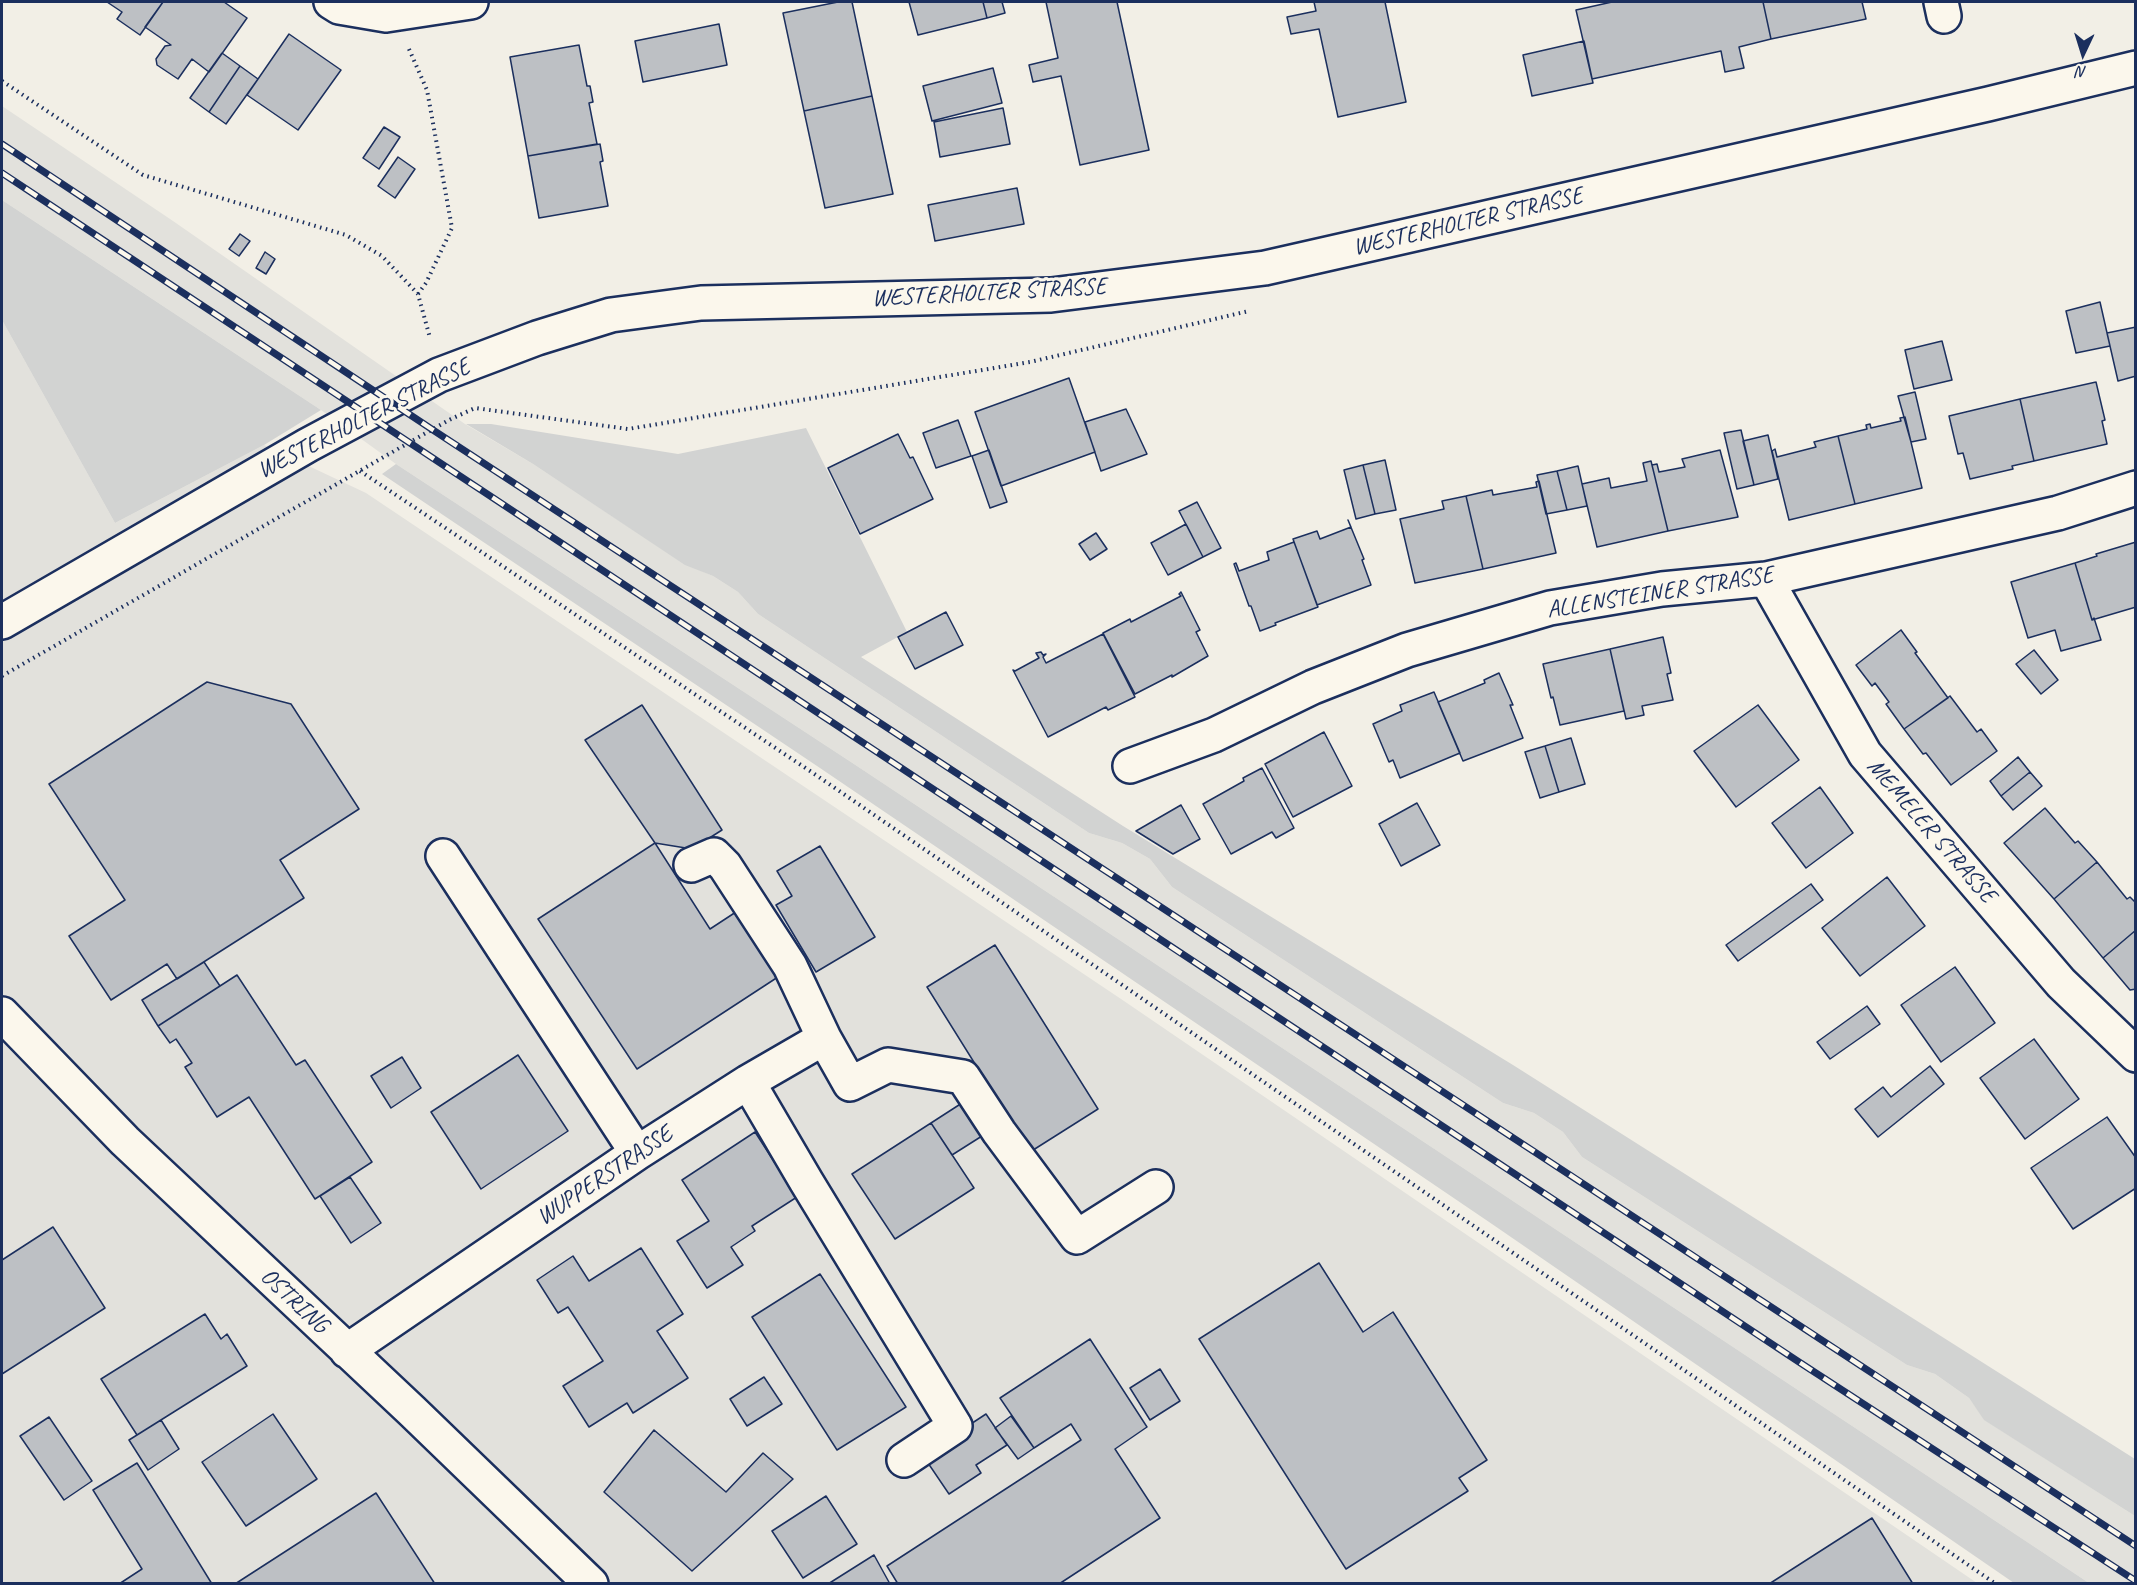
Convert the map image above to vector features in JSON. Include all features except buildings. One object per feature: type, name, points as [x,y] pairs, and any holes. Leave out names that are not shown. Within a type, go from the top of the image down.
[{"type":"street","points":[[331,2],[339,7],[386,15],[471,2]]},
{"type":"street","name":"WESTERHOLTER STRASSE","points":[[2,622],[308,445],[439,375],[537,338],[611,315],[690,304],[1051,295],[1265,268],[1976,107],[2136,68]]},
{"type":"street","name":"ALLENSTEINER STRASSE","points":[[1130,766],[1214,735],[1313,687],[1407,650],[1550,608],[1662,589],[1766,579],[2058,513],[2136,488]]},
{"type":"street","name":"MEMELER STRASSE","points":[[1766,579],[1864,754],[2061,983],[2136,1055]]},
{"type":"street","points":[[691,865],[714,855],[725,866],[790,966],[824,1038],[850,1084],[888,1065],[963,1077],[999,1132],[1077,1236],[1156,1187]]},
{"type":"street","points":[[443,856],[637,1153]]},
{"type":"street","name":"OSTRING","points":[[2,1014],[125,1141],[591,1584]]},
{"type":"street","name":"WUPPERSTRASSE","points":[[347,1351],[637,1153],[748,1082],[824,1038]]},
{"type":"street","points":[[748,1082],[955,1426],[904,1460]]},
{"type":"path","points":[[386,15],[406,42],[427,90],[452,228],[426,283],[418,294]]},
{"type":"path","points":[[2,81],[143,175],[346,235],[382,256],[418,294],[439,375]]},
{"type":"path","points":[[2,676],[451,419]]},
{"type":"path","points":[[360,471],[823,780],[1996,1584]]},
{"type":"shaded area","points":[[2,106],[173,221],[465,424],[533,464],[685,564],[713,576],[738,592],[758,614],[1089,833],[1122,843],[1150,859],[1172,887],[1503,1103],[1534,1113],[1563,1132],[1582,1157],[1907,1365],[1935,1374],[1969,1398],[1985,1420],[2135,1516],[2135,1583],[2089,1583],[854,764],[396,464],[321,410],[2,200]]},
{"type":"shaded area","points":[[2,200],[321,410],[264,445],[115,523],[2,320]]},
{"type":"shaded area","points":[[2,320],[115,523],[264,445],[366,493],[1124,1001],[1977,1583],[2,1583]]},
{"type":"shaded area","points":[[466,424],[491,424],[678,454],[806,428],[907,632],[861,657],[1123,826],[1513,1065],[2135,1459],[2135,1516],[1984,1420],[1969,1398],[1935,1374],[1907,1365],[1582,1157],[1563,1132],[1534,1113],[1503,1103],[1172,887],[1150,859],[1122,843],[1089,833],[758,614],[738,592],[713,576],[685,565],[533,464]]},
{"type":"shaded area","points":[[396,464],[854,764],[2089,1583],[2014,1583],[1492,1224],[382,474]]},
{"type":"railway","points":[[2,144],[433,430],[2136,1546]]},
{"type":"railway","points":[[2,173],[1799,1362],[2136,1581]]}]
